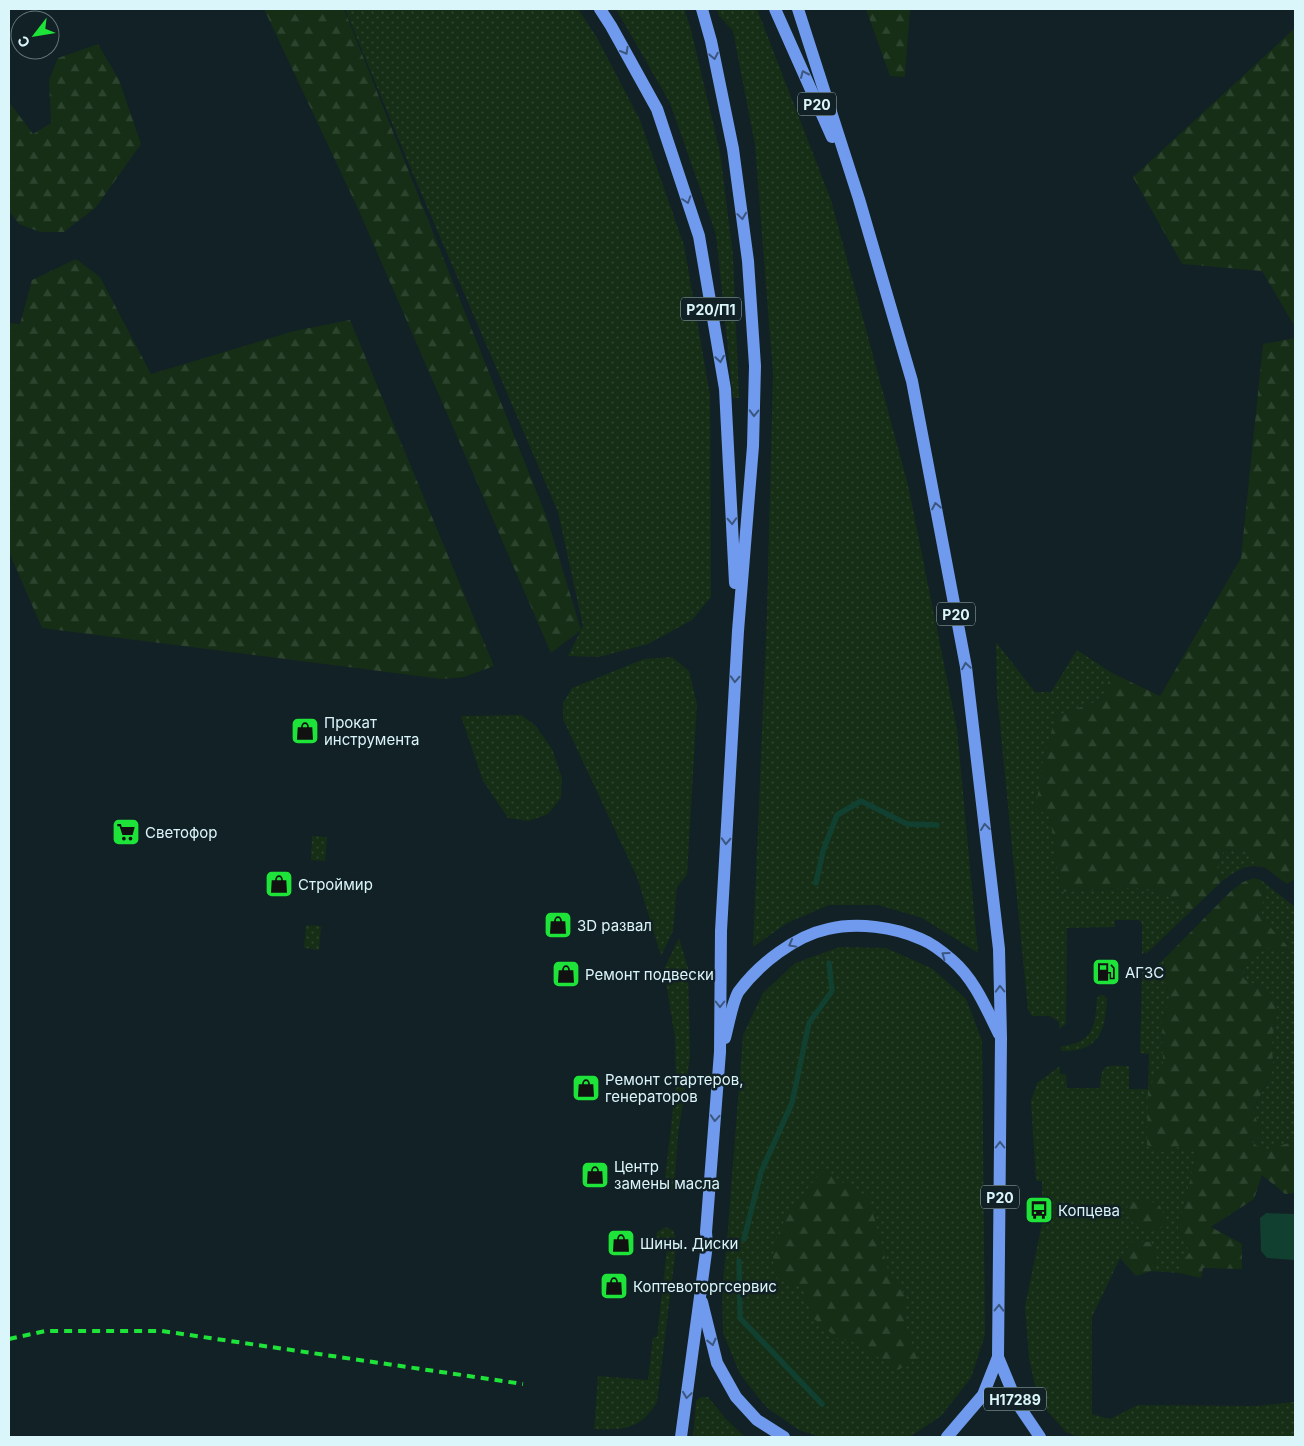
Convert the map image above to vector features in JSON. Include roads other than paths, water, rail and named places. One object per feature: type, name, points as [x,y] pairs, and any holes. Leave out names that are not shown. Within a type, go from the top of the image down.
[{"type":"main road","name":"Р20/П1","points":[[600,9],[657,109],[699,236],[725,389],[738,631]]},
{"type":"main road","name":"Р20","points":[[681,1437],[707,1245],[706,1232],[720,1052],[720,936],[738,631],[754,446],[755,366],[748,261],[733,149],[711,41],[702,9]]},
{"type":"main road","name":"Р20","points":[[775,9],[859,199],[912,381],[966,667],[999,949],[998,1357],[983,1394],[947,1437]]},
{"type":"main road","points":[[798,9],[859,199]]},
{"type":"main road","name":"Р20","points":[[720,1052],[738,992],[765,962],[793,943],[828,929],[861,926],[893,930],[923,939],[953,961],[977,990],[1000,1038]]},
{"type":"main road","name":"Р20","points":[[700,1294],[717,1363],[736,1397],[757,1420],[784,1437]]},
{"type":"main road","name":"Н17289","points":[[998,1357],[1017,1403],[1040,1437]]},
{"type":"waterway","points":[[816,883],[823,851],[837,815],[861,801],[907,824],[937,825]]},
{"type":"waterway","points":[[744,1239],[761,1172],[792,1103],[809,1023],[832,991],[829,963]]},
{"type":"waterway","points":[[739,1261],[740,1318],[822,1404]]},
{"type":"railway","points":[[9,1339],[45,1331],[162,1331],[523,1384]]},
{"type":"place","name":"Прокат инструмента","points":[[305,731]]},
{"type":"place","name":"Светофор","points":[[126,832]]},
{"type":"place","name":"Строймир","points":[[279,884]]},
{"type":"place","name":"3D развал","points":[[558,925]]},
{"type":"place","name":"АГЗС","points":[[1106,972]]},
{"type":"place","name":"Ремонт подвески","points":[[566,974]]},
{"type":"place","name":"Ремонт стартеров, генераторов","points":[[586,1088]]},
{"type":"place","name":"Центр замены масла","points":[[595,1175]]},
{"type":"place","name":"Копцева","points":[[1039,1210]]},
{"type":"place","name":"Шины. Диски","points":[[621,1243]]},
{"type":"place","name":"Коптевоторгсервис","points":[[614,1286]]}]
